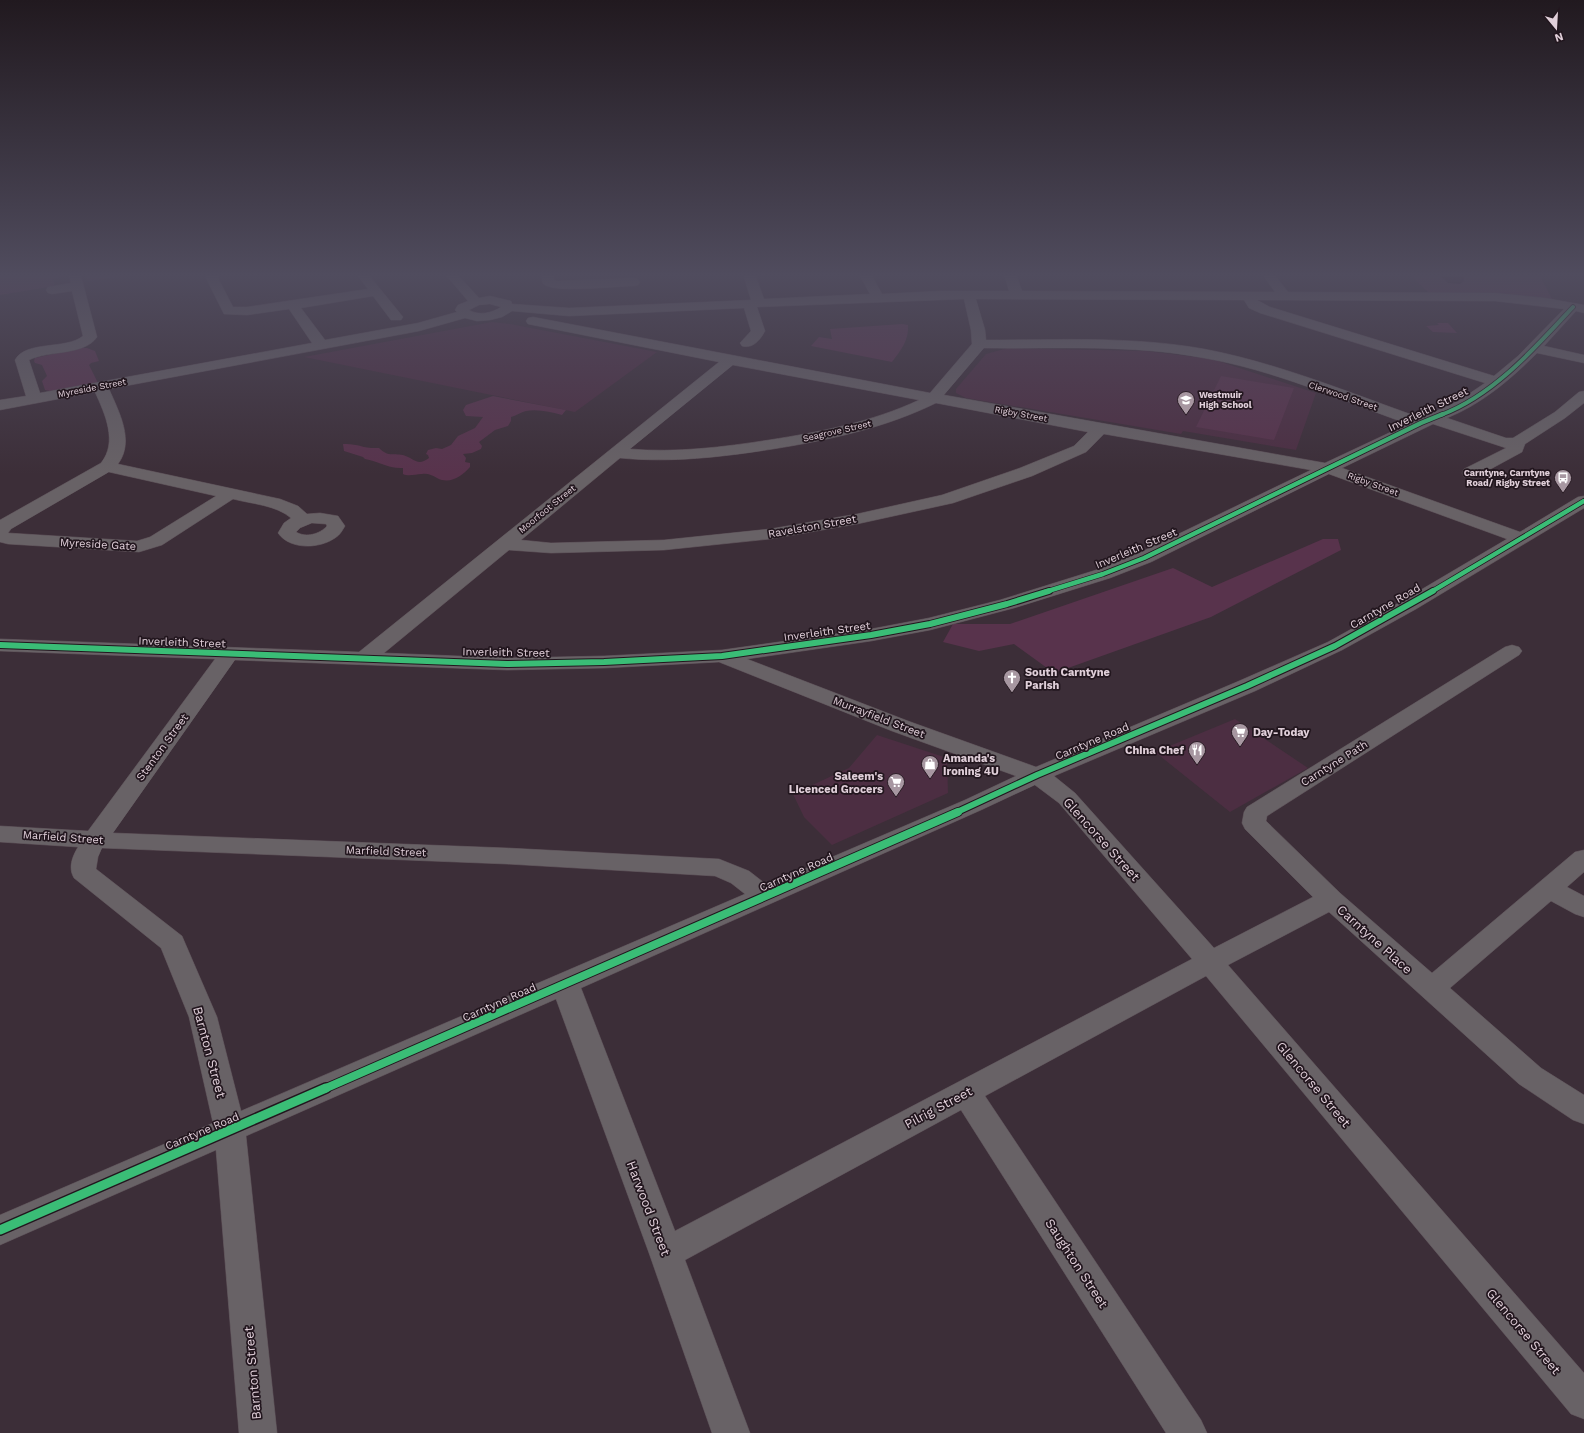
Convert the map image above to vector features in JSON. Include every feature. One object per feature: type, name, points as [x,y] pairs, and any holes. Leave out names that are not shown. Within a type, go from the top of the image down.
[{"type":"street","points":[[35,399],[22,360],[41,350],[79,344],[84,341]]},
{"type":"street","points":[[317,341],[320,345]]},
{"type":"street","name":"Myreside Street","points":[[0,405],[343,341]]},
{"type":"street","name":"Rigby Street","points":[[643,341],[730,360],[1328,469],[1520,538]]},
{"type":"street","points":[[1365,341],[1497,382]]},
{"type":"street","name":"Inverleith Street","points":[[0,645],[507,664],[604,662],[722,656],[872,635],[930,624],[1007,604],[1088,579],[1144,558],[1476,396],[1497,382],[1543,341]]},
{"type":"street","name":"Seagrove Street","points":[[615,453],[650,456],[721,451],[804,439],[860,426],[907,410],[934,398],[980,344]]},
{"type":"street","name":"Clerwood Street","points":[[980,344],[1130,345],[1202,353],[1268,369],[1427,421],[1505,443],[1517,442]]},
{"type":"street","points":[[1535,348],[1584,359]]},
{"type":"street","name":"Moorfoot Street","points":[[365,658],[730,360]]},
{"type":"street","points":[[0,530],[5,525],[107,467],[114,457],[118,439],[114,423],[100,386]]},
{"type":"street","points":[[1470,473],[1516,448],[1517,442],[1560,415],[1584,395]]},
{"type":"street","name":"Ravelston Street","points":[[504,544],[551,548],[664,545],[770,534],[857,519],[947,499],[1026,472],[1080,449],[1100,428]]},
{"type":"street","points":[[107,467],[274,503],[292,510],[304,520]]},
{"type":"street","name":"Myreside Gate","points":[[0,536],[8,539],[140,547],[156,541],[230,494]]},
{"type":"street","name":"Carntyne Road","points":[[0,1230],[973,805],[1037,775],[1247,686],[1335,646],[1409,605],[1584,501]]},
{"type":"street","name":"Carntyne Path","points":[[1331,899],[1254,823],[1256,812],[1512,651]]},
{"type":"street","name":"Stenton Street","points":[[95,840],[230,653]]},
{"type":"street","name":"Murrayfield Street","points":[[722,656],[900,726],[1037,775]]},
{"type":"street","name":"Glencorse Street","points":[[1037,775],[1068,798],[1210,962],[1584,1401]]},
{"type":"street","name":"Marfield Street","points":[[0,834],[95,840],[507,856],[719,868],[740,877],[764,896]]},
{"type":"street","name":"Barnton Street","points":[[95,840],[85,857],[83,872],[172,943],[203,1017],[230,1130],[258,1433]]},
{"type":"street","points":[[1431,989],[1584,858]]},
{"type":"street","points":[[1548,888],[1584,908]]},
{"type":"street","name":"Carntyne Place","points":[[1210,962],[1331,899],[1530,1076],[1584,1111]]},
{"type":"street","name":"Pilrig Street","points":[[666,1253],[1210,962]]},
{"type":"street","name":"Harwood Street","points":[[565,984],[666,1253],[731,1433]]},
{"type":"street","name":"Saughton Street","points":[[966,1092],[1188,1433]]},
{"type":"shaded area","points":[[391,341],[599,341],[657,352],[575,412],[304,357]]},
{"type":"shaded area","points":[[816,341],[906,341],[892,362],[811,346]]},
{"type":"shaded area","points":[[80,348],[87,348],[95,351],[99,361],[89,365],[98,383],[50,391],[45,390],[42,381],[47,376],[42,365],[35,363],[35,358]]},
{"type":"shaded area","name":"Westmuir High School","points":[[1008,348],[1146,351],[1204,358],[1218,361],[1316,393],[1296,450],[1183,431],[1181,434],[966,398],[956,393],[956,389],[986,354]]},
{"type":"shaded area","points":[[1221,376],[1294,388],[1274,440],[1196,427]]},
{"type":"shaded area","points":[[493,396],[566,410],[562,415],[531,410],[511,417],[511,421],[508,426],[495,430],[479,442],[482,446],[481,449],[472,453],[463,454],[466,458],[465,462],[470,463],[470,467],[463,474],[451,480],[442,480],[426,474],[405,475],[403,474],[403,468],[388,466],[344,451],[343,444],[353,444],[369,448],[379,448],[385,453],[407,456],[418,462],[425,461],[429,458],[426,454],[428,450],[436,448],[442,449],[451,445],[458,436],[475,428],[483,417],[466,416],[463,410],[466,405]]},
{"type":"shaded area","points":[[1323,539],[1338,539],[1341,550],[1211,617],[1054,673],[1014,644],[979,651],[943,642],[953,624],[1010,624],[1173,568],[1212,587]]},
{"type":"shaded area","points":[[1235,719],[1308,768],[1230,812],[1155,752]]},
{"type":"shaded area","points":[[877,735],[947,758],[948,793],[832,845],[804,817],[793,794],[849,768]]},
{"type":"cycle path","points":[[0,645],[507,664],[604,662],[722,656],[871,635],[930,624],[1007,604],[1103,574],[1144,558],[1465,403],[1504,375],[1541,341]]},
{"type":"cycle path","points":[[0,1230],[973,805],[1037,775],[1247,686],[1335,646],[1409,605],[1584,501]]},
{"type":"place","name":"Westmuir High School","points":[[1186,415]]},
{"type":"place","name":"Carntyne, Carntyne Road/ Rigby Street","points":[[1563,493]]},
{"type":"place","name":"South Carntyne Parish","points":[[1012,693]]},
{"type":"place","name":"Day-Today","points":[[1240,747]]},
{"type":"place","name":"China Chef","points":[[1197,765]]},
{"type":"place","name":"Amanda's Ironing 4U","points":[[930,779]]},
{"type":"place","name":"Saleem's Licenced Grocers","points":[[896,797]]}]
